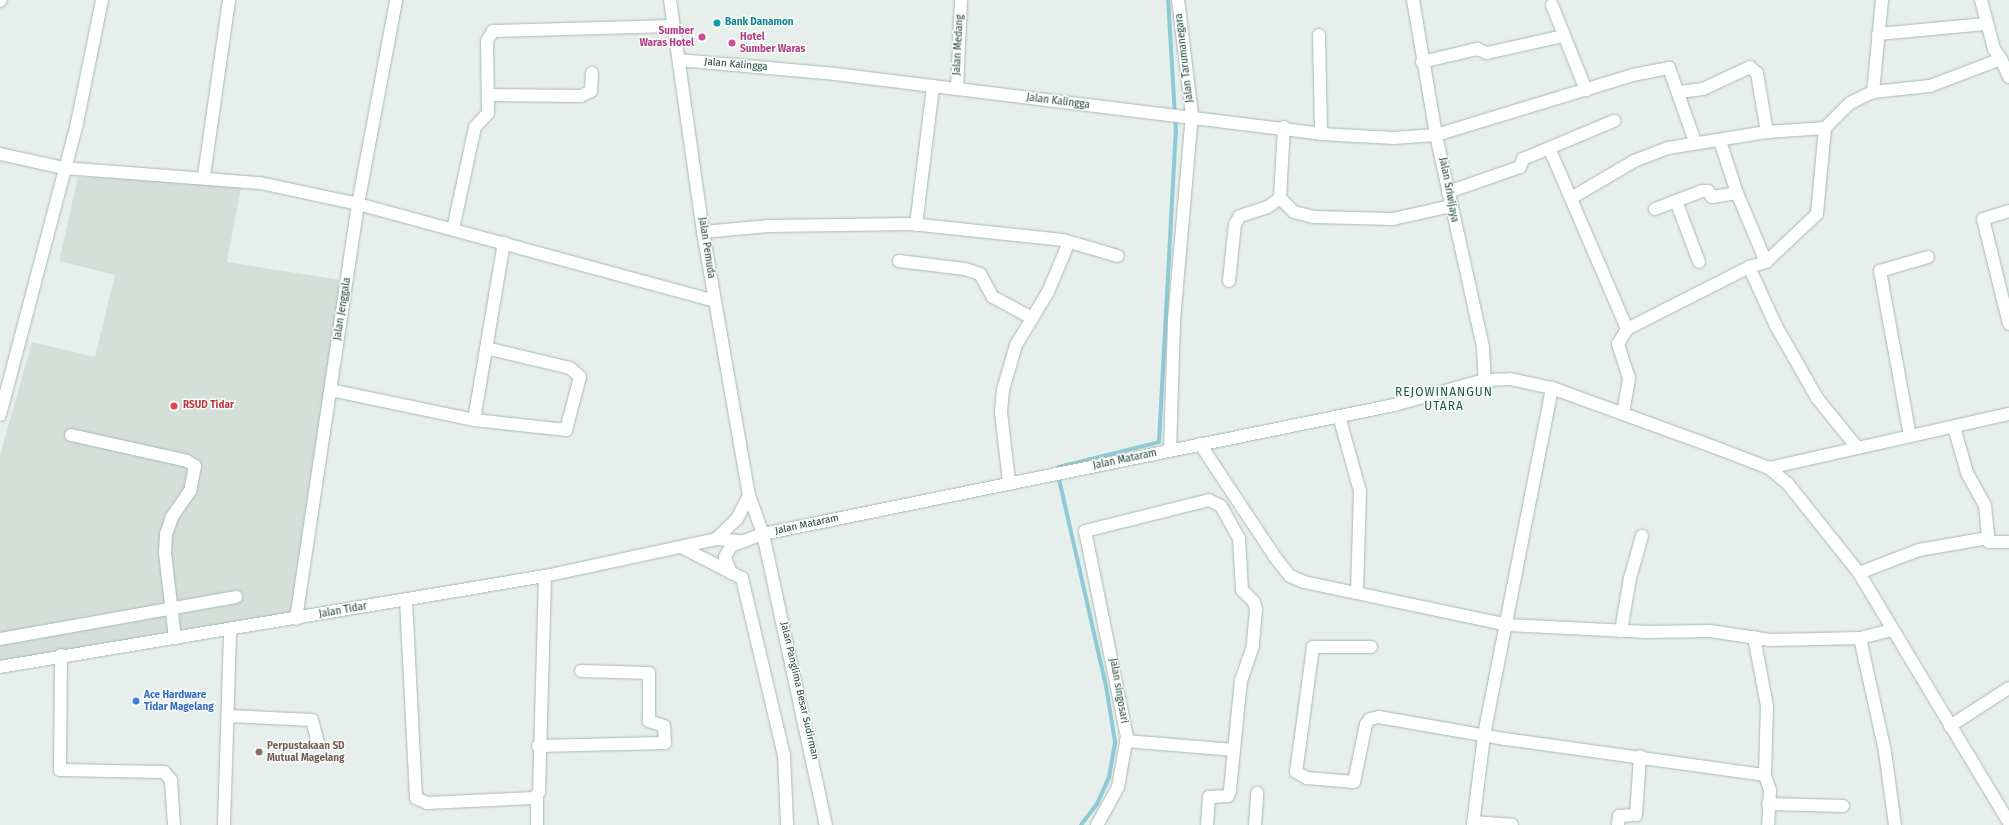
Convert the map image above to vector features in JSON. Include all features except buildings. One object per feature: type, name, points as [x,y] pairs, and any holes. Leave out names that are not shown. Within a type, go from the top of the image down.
[{"type":"street","points":[[0,415],[26,329],[102,0]]},
{"type":"street","points":[[204,176],[229,0]]},
{"type":"street","name":"Jalan Jenggala","points":[[296,619],[358,204],[396,0]]},
{"type":"street","name":"Jalan Pemuda","points":[[670,0],[703,232],[715,301],[749,495],[763,534]]},
{"type":"street","name":"Jalan Medang","points":[[957,89],[961,0]]},
{"type":"street","name":"Jalan Tarumanegara","points":[[1170,450],[1174,320],[1192,115],[1178,0]]},
{"type":"street","name":"Jalan Sriwijaya","points":[[1413,0],[1422,62],[1436,135],[1483,347],[1485,380]]},
{"type":"street","points":[[1873,92],[1882,0]]},
{"type":"street","points":[[1981,0],[1986,24],[2009,77]]},
{"type":"street","points":[[1552,5],[1563,36],[1568,41],[1586,90]]},
{"type":"street","points":[[1878,34],[1986,24]]},
{"type":"street","points":[[453,229],[475,127],[488,114],[487,41],[493,30],[674,26]]},
{"type":"street","points":[[1319,35],[1321,134]]},
{"type":"street","points":[[1422,62],[1477,48],[1487,53],[1563,36]]},
{"type":"street","points":[[1622,413],[1629,378],[1618,344],[1627,329],[1749,267],[1766,262],[1817,214],[1825,128],[1850,103],[1873,92],[1930,86],[2001,59]]},
{"type":"street","name":"Jalan Kalingga","points":[[679,60],[933,86],[1192,115],[1284,126],[1321,134],[1394,138],[1436,135],[1586,90],[1669,68],[1679,92]]},
{"type":"street","points":[[1694,142],[1679,92],[1704,89],[1750,67],[1757,73],[1768,132]]},
{"type":"street","points":[[488,95],[581,96],[591,91],[592,73]]},
{"type":"street","points":[[916,225],[933,86]]},
{"type":"street","points":[[1448,192],[1499,176],[1520,167],[1523,159],[1550,150],[1614,121]]},
{"type":"street","points":[[1284,126],[1280,198],[1294,212],[1314,217],[1393,219],[1451,206]]},
{"type":"street","points":[[1573,197],[1634,161],[1694,142],[1720,141],[1768,132],[1825,128]]},
{"type":"street","points":[[1720,141],[1737,193],[1766,262]]},
{"type":"street","points":[[1550,150],[1573,197],[1627,329]]},
{"type":"street","points":[[0,154],[64,168],[204,176],[260,183],[358,204],[715,301]]},
{"type":"street","points":[[1655,209],[1706,190],[1712,197],[1737,193]]},
{"type":"street","points":[[1229,281],[1235,224],[1240,216],[1268,207],[1280,198]]},
{"type":"street","points":[[1676,201],[1699,262]]},
{"type":"street","points":[[2009,211],[1983,219],[2009,324]]},
{"type":"street","points":[[703,232],[769,226],[916,225],[1069,242],[1118,256]]},
{"type":"street","points":[[1009,482],[1001,412],[1003,390],[1016,345],[1048,292],[1069,242]]},
{"type":"street","points":[[474,420],[504,243]]},
{"type":"street","points":[[1910,436],[1880,270],[1928,257]]},
{"type":"street","points":[[899,261],[965,269],[980,274],[993,297],[1032,318]]},
{"type":"street","points":[[1749,267],[1776,326],[1817,398],[1856,446]]},
{"type":"street","points":[[331,390],[474,420],[566,430],[580,377],[570,368],[486,348]]},
{"type":"street","name":"Jalan Mataram","points":[[741,541],[763,534],[1009,482],[1338,416],[1485,380],[1510,379],[1552,388],[1769,468]]},
{"type":"street","points":[[1512,825],[1473,824],[1484,735],[1508,625],[1552,388]]},
{"type":"street","points":[[1769,468],[1856,446],[1954,427],[2009,414]]},
{"type":"street","points":[[1338,416],[1360,491],[1357,593]]},
{"type":"street","points":[[1954,427],[1967,474],[1985,506],[1988,538],[1990,544],[2009,542]]},
{"type":"street","points":[[71,435],[187,461],[195,466],[190,491],[172,517],[166,534],[165,553],[174,609],[175,638]]},
{"type":"street","points":[[1200,444],[1290,576],[1357,593],[1508,625],[1621,631],[1710,631],[1770,640],[1860,638],[1892,630]]},
{"type":"street","points":[[1769,468],[1817,516],[1858,574],[2009,823]]},
{"type":"street","points":[[716,539],[737,519],[749,495]]},
{"type":"street","name":"jalan singosari","points":[[1097,825],[1118,787],[1126,741],[1092,552],[1086,529],[1209,500],[1221,506],[1239,538],[1242,590],[1254,602],[1256,609],[1253,646],[1241,680],[1234,750]]},
{"type":"street","name":"Jalan Panglima Besar Sudirman","points":[[763,534],[826,825]]},
{"type":"street","points":[[1621,631],[1630,578],[1642,536]]},
{"type":"street","points":[[1858,574],[1919,550],[1988,538]]},
{"type":"street","points":[[716,539],[741,541]]},
{"type":"street","name":"Jalan Tidar","points":[[0,667],[61,655],[230,630],[545,576],[685,548],[716,539]]},
{"type":"street","points":[[731,573],[725,557],[731,546],[741,541]]},
{"type":"street","points":[[685,548],[742,578],[784,755],[786,825]]},
{"type":"street","points":[[537,825],[538,746],[545,576]]},
{"type":"street","points":[[0,639],[174,609],[236,596]]},
{"type":"street","points":[[406,600],[416,798],[427,803],[537,796]]},
{"type":"street","points":[[224,825],[230,630]]},
{"type":"street","points":[[1754,637],[1766,706],[1765,775],[1769,782],[1768,825]]},
{"type":"street","points":[[1860,638],[1885,752],[1895,825]]},
{"type":"street","points":[[1371,647],[1313,647],[1296,772],[1307,778],[1354,782],[1370,719],[1380,717],[1484,735],[1765,775]]},
{"type":"street","points":[[61,655],[60,770],[164,772],[172,787],[174,825]]},
{"type":"street","points":[[538,746],[665,743],[664,726],[649,722],[649,673],[581,671]]},
{"type":"street","points":[[1950,726],[2009,688]]},
{"type":"street","points":[[228,716],[312,720],[318,742]]},
{"type":"street","points":[[1126,741],[1234,750],[1229,795],[1209,797],[1207,825]]},
{"type":"street","points":[[1618,825],[1619,816],[1636,815],[1640,756]]},
{"type":"street","points":[[1255,825],[1257,793]]},
{"type":"street","points":[[1768,804],[1843,806]]},
{"type":"shaded area","name":"RSUD Tidar","points":[[78,177],[135,178],[241,188],[227,262],[353,282],[302,617],[0,666],[0,455],[32,342],[95,357],[115,275],[59,261]]},
{"type":"waterway","points":[[1081,825],[1097,804],[1109,777],[1115,742],[1106,686],[1057,471],[1059,467],[1159,442],[1176,133],[1168,0]]},
{"type":"place","name":"Bank Danamon","points":[[717,23]]},
{"type":"place","name":"Sumber Waras Hotel","points":[[702,37]]},
{"type":"place","name":"Hotel Sumber Waras","points":[[732,43]]},
{"type":"place","name":"RSUD Tidar","points":[[174,406]]},
{"type":"place","name":"Ace Hardware Tidar Magelang","points":[[136,701]]},
{"type":"place","name":"Perpustakaan SD Mutual Magelang","points":[[259,752]]},
{"type":"district","name":"REJOWINANGUN UTARA","points":[[1444,400]]}]
